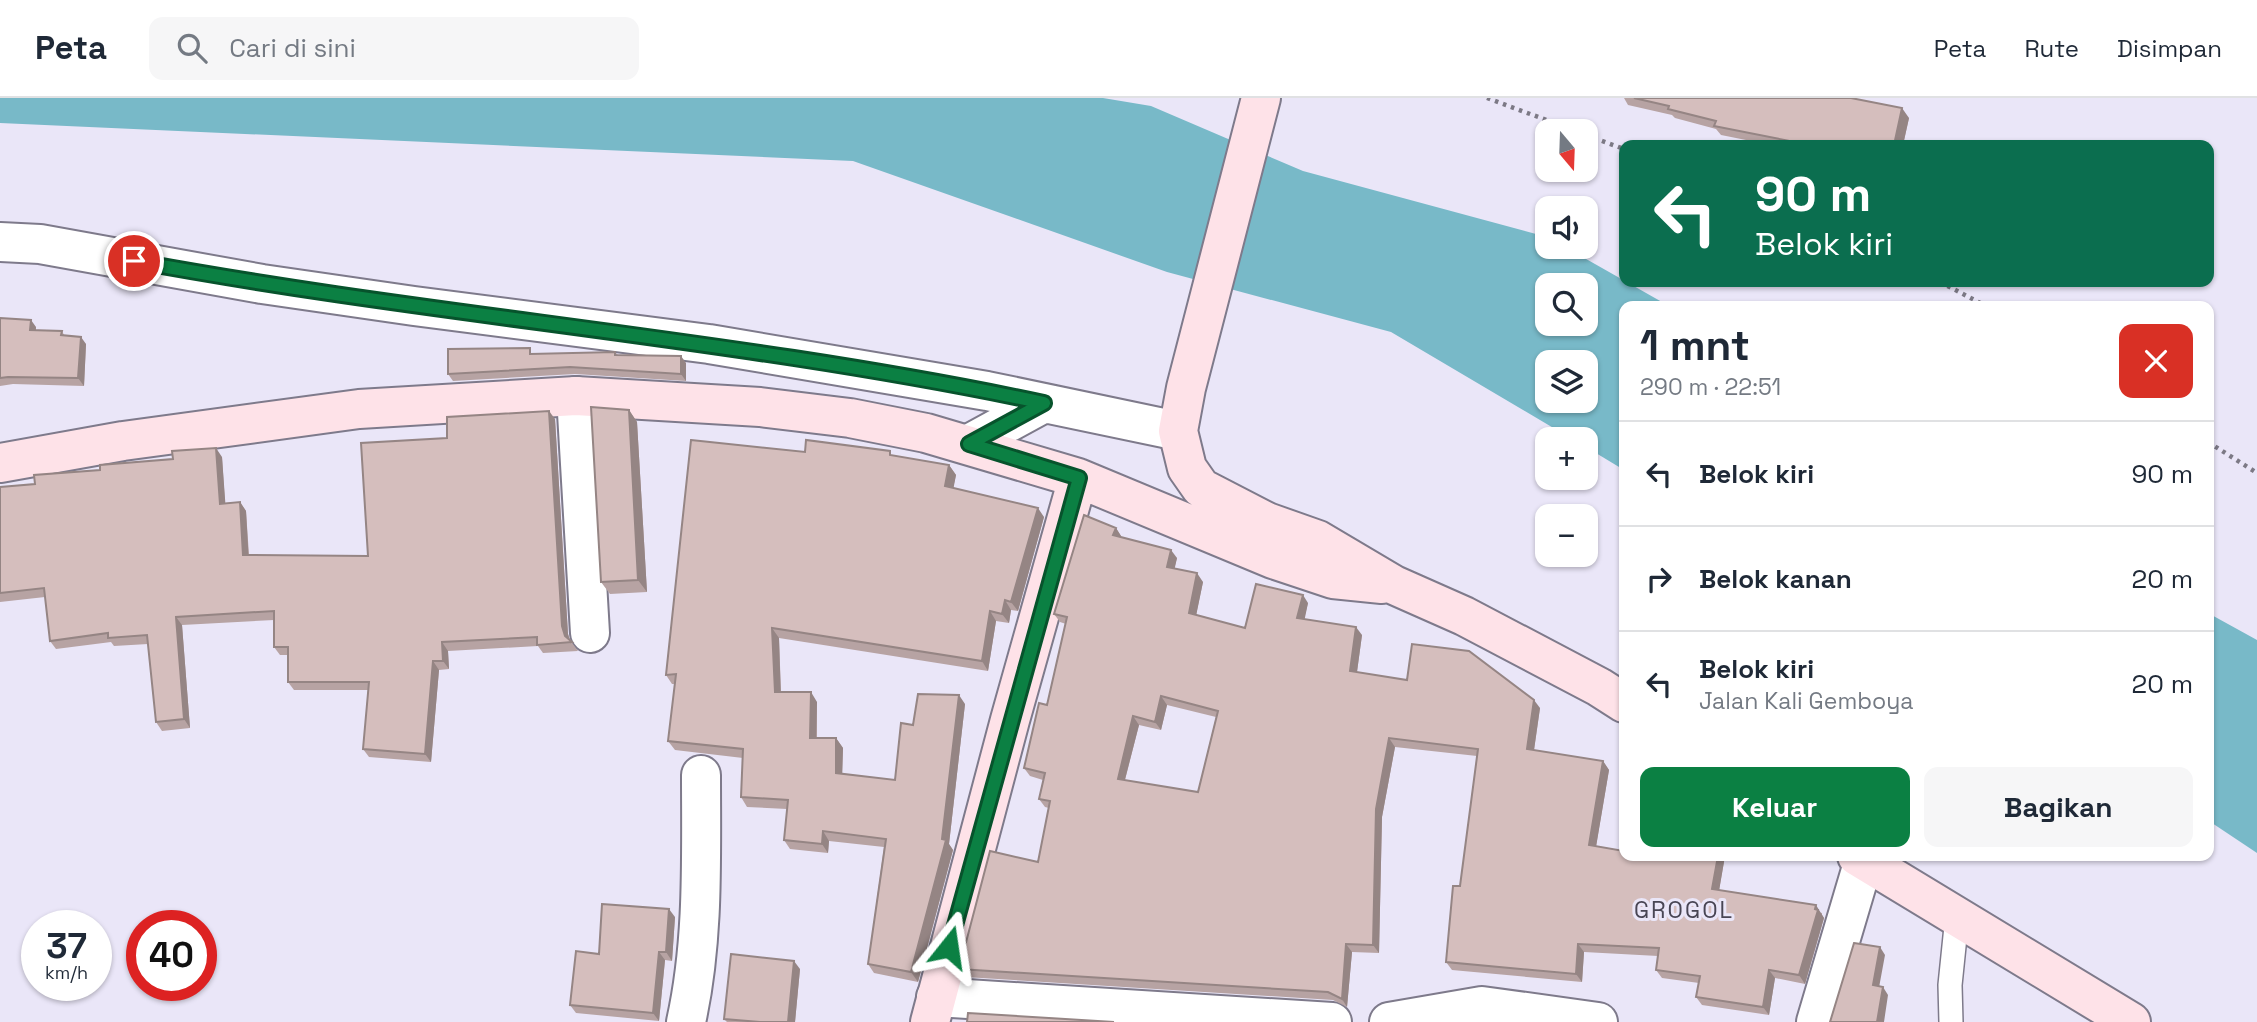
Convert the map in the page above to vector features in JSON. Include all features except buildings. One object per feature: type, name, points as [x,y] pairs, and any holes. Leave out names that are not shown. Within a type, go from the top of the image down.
[{"type":"street","points":[[1261,98],[1186,388],[1178,431],[1187,468],[1201,488],[1266,522],[1318,540],[1394,585],[1464,616],[1599,687],[1619,701]]},
{"type":"street","points":[[0,242],[40,244],[262,284],[709,344],[975,388],[1178,431]]},
{"type":"street","points":[[0,463],[122,441],[359,409],[576,396],[773,408],[850,418],[969,444],[1079,478],[1273,559],[1333,579],[1394,585]]},
{"type":"street","points":[[576,396],[590,633]]},
{"type":"street","points":[[969,444],[1044,403]]},
{"type":"street","points":[[1079,478],[933,1010],[1332,1022]]},
{"type":"street","points":[[686,1022],[692,992],[701,892],[701,775]]},
{"type":"street","points":[[1816,1022],[1859,861]]},
{"type":"street","points":[[1865,861],[2131,1022]]},
{"type":"street","points":[[1389,1022],[1482,1006],[1598,1022]]},
{"type":"lane","points":[[1951,1022],[1950,985],[1957,917]]},
{"type":"path","points":[[1487,98],[1544,119]]},
{"type":"path","points":[[1598,139],[1619,147]]},
{"type":"path","points":[[1950,287],[1976,301]]},
{"type":"path","points":[[2214,446],[2257,473]]},
{"type":"water","points":[[0,98],[1103,98],[1151,106],[1303,171],[1535,234],[1535,259],[1586,259],[1619,278],[1619,287],[1636,287],[1660,301],[1619,301],[1619,467],[1598,454],[1598,427],[1552,427],[1391,332],[1167,272],[853,161],[0,123]]},
{"type":"water","points":[[2214,616],[2257,640],[2257,853],[2214,824]]},
{"type":"district","name":"GROGOL","points":[[1684,910]]},
{"type":"route","points":[[134,261],[262,284],[414,306],[709,344],[962,386],[1044,403],[969,444],[1079,478],[949,947]]}]
